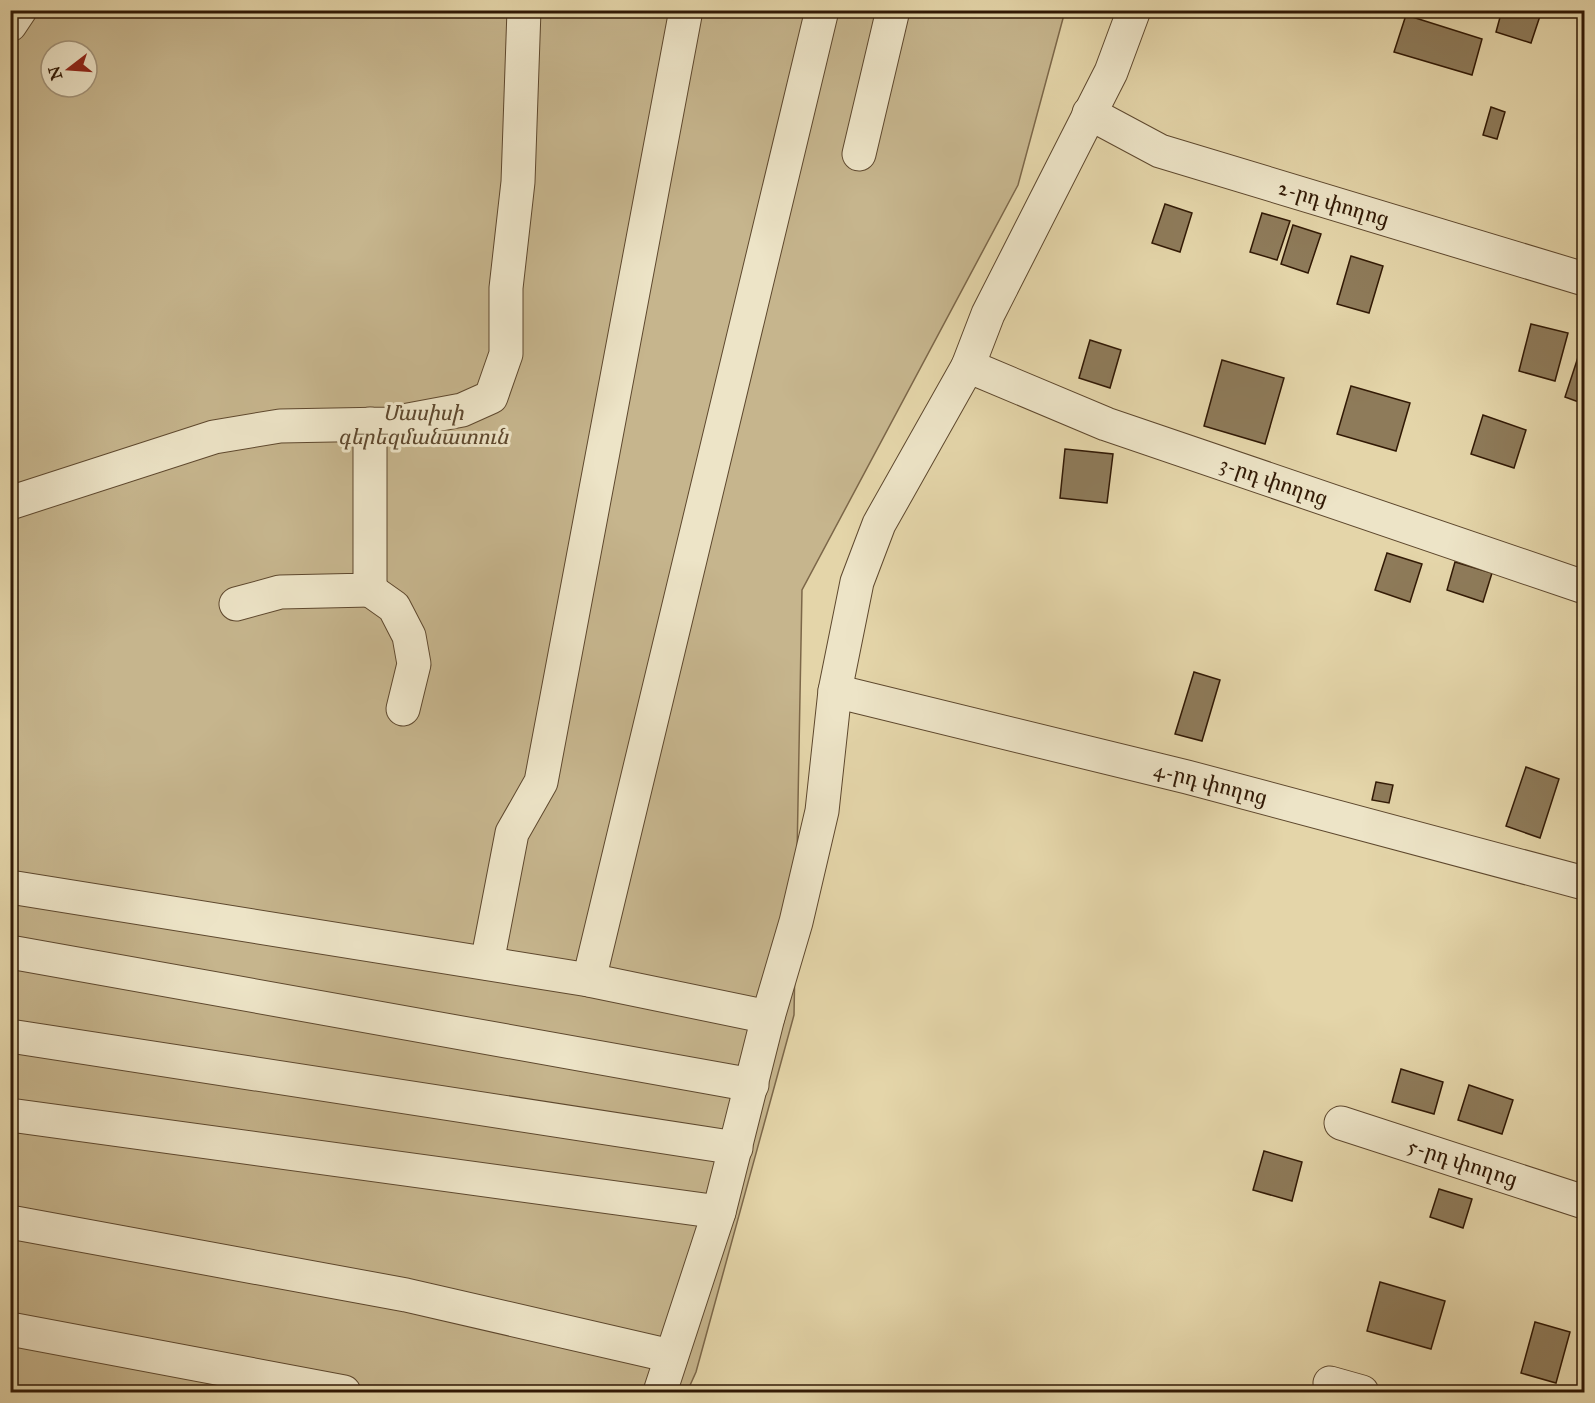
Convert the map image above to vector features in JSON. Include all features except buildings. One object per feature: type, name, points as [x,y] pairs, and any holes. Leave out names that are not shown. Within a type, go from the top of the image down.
[{"type":"street","points":[[10,25],[20,10]]},
{"type":"street","points":[[10,503],[214,437],[280,426],[387,424],[462,410],[491,396],[506,354],[506,288],[518,182],[524,10]]},
{"type":"street","points":[[487,963],[512,833],[541,782],[686,10]]},
{"type":"street","points":[[589,980],[822,10]]},
{"type":"street","points":[[859,154],[893,10]]},
{"type":"street","points":[[660,1392],[719,1212],[768,1017],[796,922],[822,811],[835,691],[857,582],[879,524],[968,366],[988,314],[1111,72],[1134,10]]},
{"type":"street","name":"2-րդ փողոց","points":[[1089,113],[1160,151],[1584,279]]},
{"type":"street","name":"3-րդ փողոց","points":[[968,366],[1106,424],[1584,587]]},
{"type":"street","points":[[370,424],[370,590]]},
{"type":"street","points":[[236,604],[280,592],[370,590],[394,607],[409,636],[414,664],[403,709]]},
{"type":"street","name":"4-րդ փողոց","points":[[835,691],[1186,777],[1584,883]]},
{"type":"street","points":[[10,887],[589,980],[768,1017]]},
{"type":"street","points":[[10,952],[752,1085]]},
{"type":"street","points":[[10,1036],[736,1148]]},
{"type":"street","points":[[10,1115],[719,1212]]},
{"type":"street","name":"5-րդ փողոց","points":[[1341,1124],[1584,1202]]},
{"type":"street","points":[[10,1222],[406,1295],[671,1356]]},
{"type":"street","points":[[10,1329],[344,1392]]},
{"type":"street","points":[[1330,1383],[1362,1392]]},
{"type":"green space","name":"Մասիսի գերեզմանատուն","points":[[10,11],[1065,11],[1018,185],[802,590],[794,1015],[696,1372],[687,1392],[11,1392]]}]
